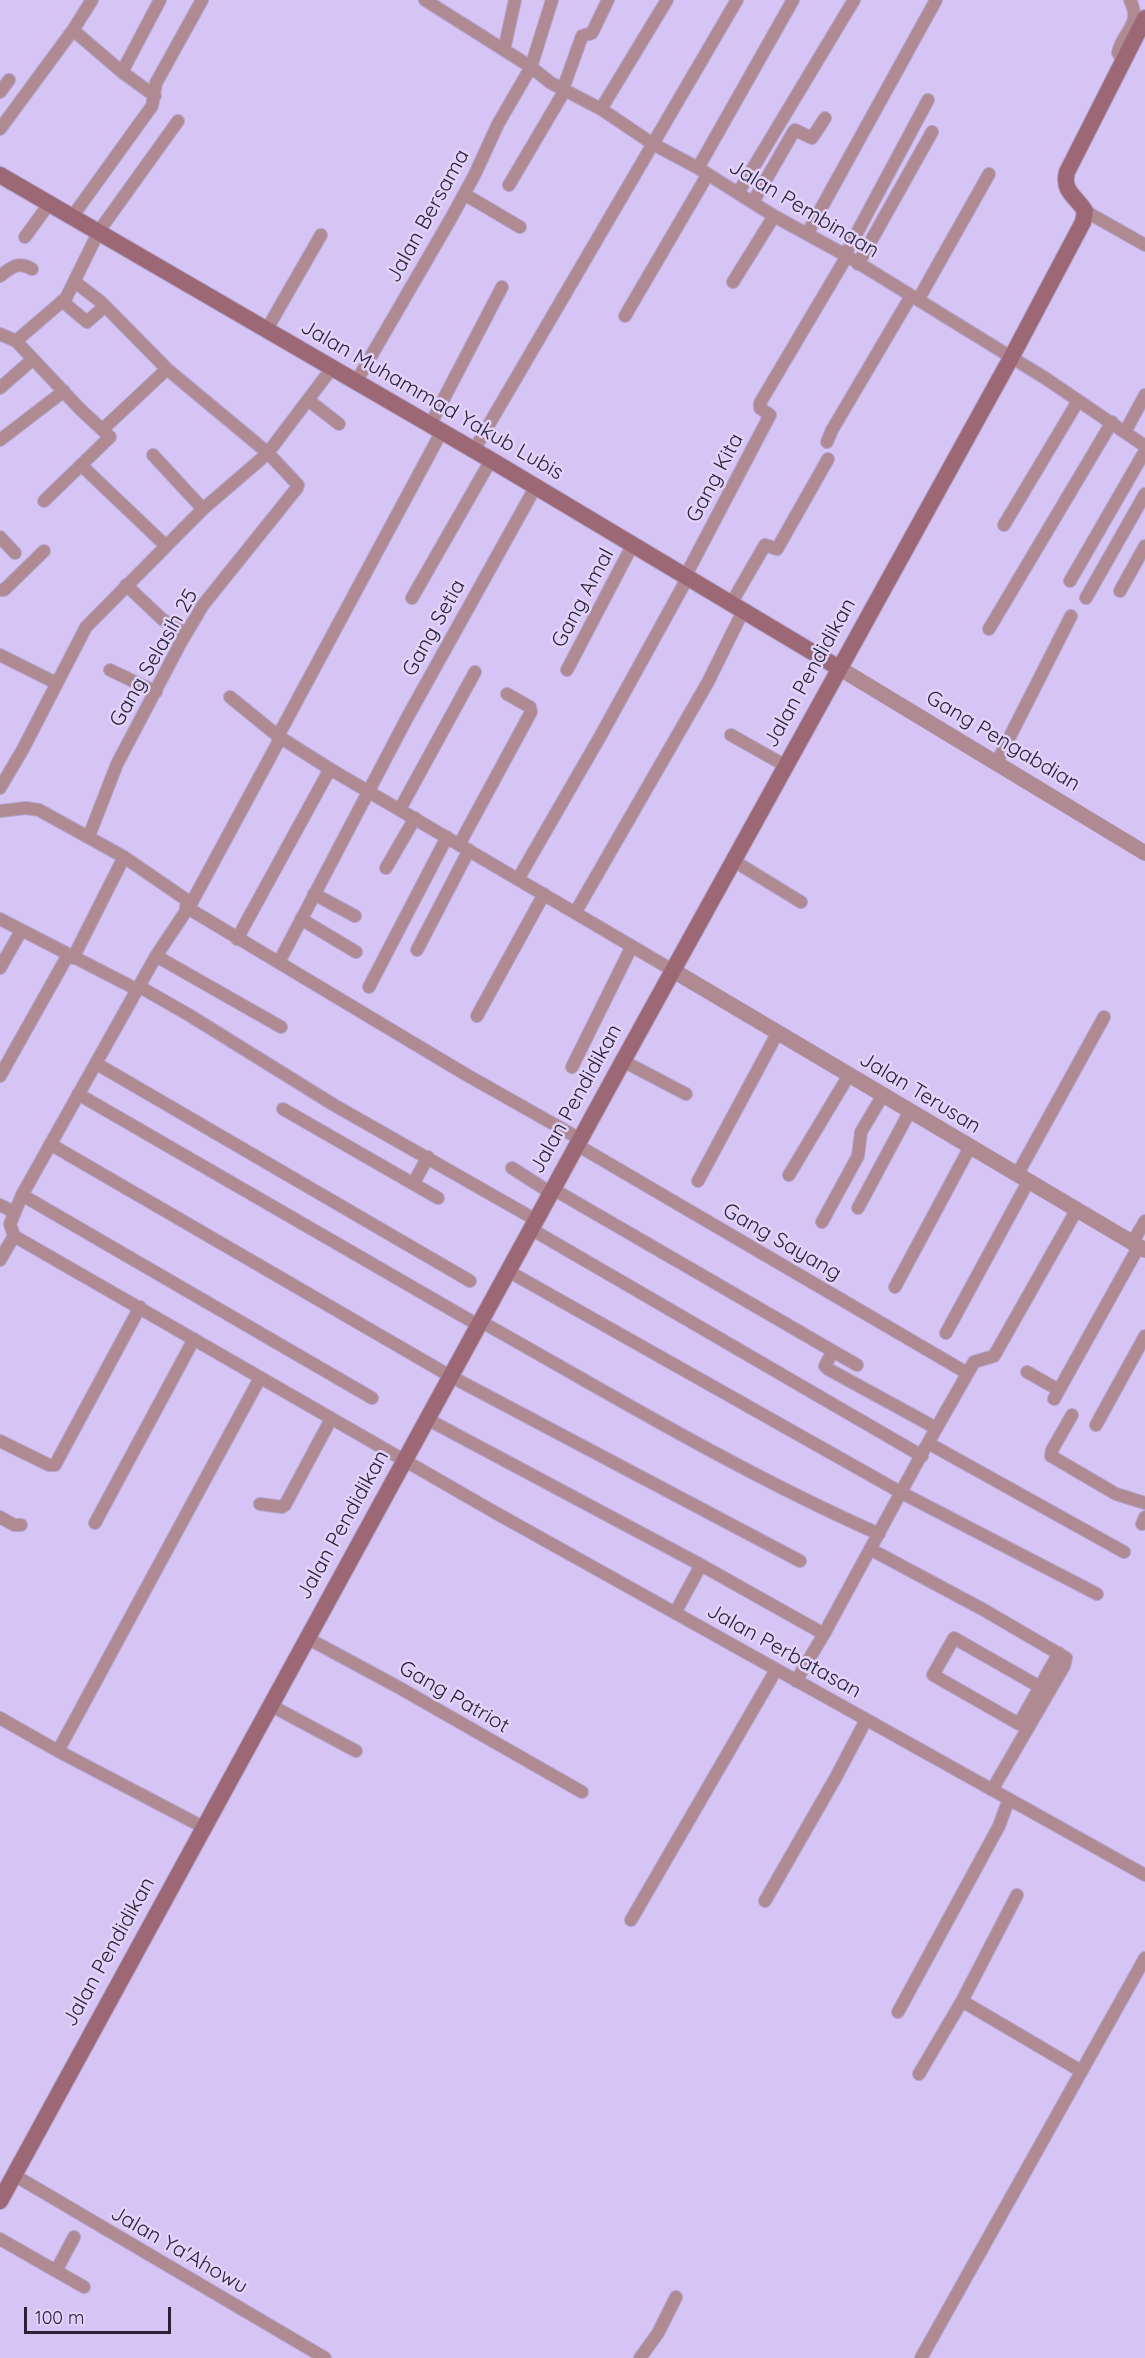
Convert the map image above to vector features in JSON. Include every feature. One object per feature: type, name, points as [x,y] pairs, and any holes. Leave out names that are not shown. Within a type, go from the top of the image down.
[{"type":"main road","points":[[1085,211],[1067,191],[1065,181],[1067,172],[1144,20]]},
{"type":"main road","name":"Jalan Muhammad Yakub Lubis","points":[[0,176],[491,459],[838,668]]},
{"type":"main road","name":"Jalan Pendidikan","points":[[0,2201],[838,668],[1011,358],[1083,222],[1085,211]]},
{"type":"street","points":[[0,129],[73,30],[92,0]]},
{"type":"street","points":[[122,72],[160,0]]},
{"type":"street","points":[[72,217],[152,106],[156,83],[202,0]]},
{"type":"street","name":"Jalan Pembinaan","points":[[425,0],[443,5],[531,67],[551,84],[601,109],[653,144],[703,171],[774,216],[915,298],[1078,400],[1145,446]]},
{"type":"street","points":[[504,50],[515,0]]},
{"type":"street","name":"Jalan Bersama","points":[[356,382],[464,195],[498,124],[531,67],[552,0]]},
{"type":"street","points":[[510,185],[568,92],[582,36],[592,33],[608,0]]},
{"type":"street","points":[[601,109],[667,0]]},
{"type":"street","points":[[474,450],[737,0]]},
{"type":"street","points":[[625,316],[793,0]]},
{"type":"street","points":[[738,193],[854,0]]},
{"type":"street","points":[[807,234],[936,0]]},
{"type":"street","points":[[1124,61],[1118,53],[1122,41],[1133,24],[1135,14],[1130,0]]},
{"type":"street","points":[[73,30],[122,72],[155,96]]},
{"type":"street","points":[[0,92],[9,80]]},
{"type":"street","points":[[846,256],[928,100]]},
{"type":"street","points":[[753,202],[794,131],[812,138],[825,118]]},
{"type":"street","points":[[16,341],[62,301],[75,282],[99,231],[178,120]]},
{"type":"street","points":[[858,264],[932,132]]},
{"type":"street","points":[[827,442],[832,430],[989,174]]},
{"type":"street","points":[[464,195],[520,227]]},
{"type":"street","points":[[25,237],[49,204]]},
{"type":"street","points":[[1085,211],[1145,245]]},
{"type":"street","points":[[734,282],[774,216]]},
{"type":"street","points":[[267,329],[321,235]]},
{"type":"street","name":"Gang Kita","points":[[687,576],[770,415],[760,408],[760,403],[846,256]]},
{"type":"street","points":[[0,276],[14,265],[22,264],[32,269]]},
{"type":"street","points":[[75,282],[105,306],[167,369],[267,453]]},
{"type":"street","points":[[0,1260],[14,1236],[10,1224],[22,1195],[156,956],[189,905],[280,736],[436,428],[502,287]]},
{"type":"street","points":[[62,301],[87,322],[105,306]]},
{"type":"street","points":[[0,334],[16,341],[110,437],[44,501]]},
{"type":"street","points":[[0,388],[33,359]]},
{"type":"street","points":[[0,788],[23,749],[86,627],[203,509],[267,453],[332,368]]},
{"type":"street","points":[[103,429],[167,369]]},
{"type":"street","points":[[0,440],[64,391]]},
{"type":"street","points":[[1125,432],[1145,395]]},
{"type":"street","points":[[308,400],[339,424]]},
{"type":"street","points":[[1004,525],[1078,400]]},
{"type":"street","points":[[989,629],[1112,422]]},
{"type":"street","points":[[1070,581],[1145,451]]},
{"type":"street","name":"Gang Selasih 25","points":[[89,836],[117,764],[186,634],[203,606],[297,488],[298,485],[267,453]]},
{"type":"street","points":[[153,455],[203,509]]},
{"type":"street","points":[[412,598],[491,459]]},
{"type":"street","points":[[575,913],[708,682],[765,545],[777,549],[828,459]]},
{"type":"street","points":[[81,465],[166,546]]},
{"type":"street","name":"Gang Setia","points":[[279,962],[369,790],[536,486]]},
{"type":"street","points":[[1086,598],[1145,494]]},
{"type":"street","points":[[0,537],[15,553]]},
{"type":"street","name":"Gang Amal","points":[[567,670],[633,544]]},
{"type":"street","points":[[1120,591],[1145,546]]},
{"type":"street","points":[[0,590],[4,590],[44,551]]},
{"type":"street","points":[[518,879],[601,735],[687,576]]},
{"type":"street","points":[[126,585],[157,615],[186,634]]},
{"type":"street","points":[[1000,764],[1014,740],[1012,732],[1071,616]]},
{"type":"street","points":[[0,655],[56,683]]},
{"type":"street","name":"Gang Pengabdian","points":[[838,668],[1144,851]]},
{"type":"street","points":[[110,670],[156,692]]},
{"type":"street","points":[[400,809],[475,672]]},
{"type":"street","points":[[417,950],[464,847],[531,712],[530,707],[507,694]]},
{"type":"street","points":[[230,697],[280,736],[330,769],[674,970]]},
{"type":"street","points":[[731,735],[786,766]]},
{"type":"street","points":[[237,939],[330,769]]},
{"type":"street","name":"Gang Sayang","points":[[0,811],[26,808],[39,810],[89,836],[124,857],[237,939],[967,1373]]},
{"type":"street","points":[[386,868],[415,818]]},
{"type":"street","points":[[369,987],[447,837]]},
{"type":"street","points":[[0,1076],[124,857]]},
{"type":"street","points":[[734,861],[801,902]]},
{"type":"street","points":[[314,894],[355,916]]},
{"type":"street","points":[[477,1016],[544,894]]},
{"type":"street","points":[[0,919],[189,1015],[334,1105],[428,1157],[533,1225],[921,1456]]},
{"type":"street","points":[[301,919],[356,952]]},
{"type":"street","points":[[0,968],[21,931]]},
{"type":"street","points":[[572,1067],[632,946]]},
{"type":"street","points":[[156,956],[281,1027]]},
{"type":"street","name":"Jalan Terusan","points":[[674,970],[1076,1211],[1139,1246]]},
{"type":"street","points":[[946,1333],[1104,1017]]},
{"type":"street","points":[[698,1181],[778,1032]]},
{"type":"street","points":[[623,1061],[686,1094]]},
{"type":"street","points":[[97,1064],[470,1281]]},
{"type":"street","points":[[789,1175],[849,1075]]},
{"type":"street","points":[[78,1094],[479,1323],[814,1505],[879,1534]]},
{"type":"street","points":[[822,1222],[858,1156],[861,1132],[883,1095]]},
{"type":"street","points":[[283,1109],[438,1198]]},
{"type":"street","points":[[858,1208],[910,1111]]},
{"type":"street","points":[[50,1144],[450,1376],[800,1561]]},
{"type":"street","points":[[895,1287],[969,1147]]},
{"type":"street","points":[[413,1185],[428,1157]]},
{"type":"street","points":[[512,1168],[857,1365]]},
{"type":"street","points":[[22,1195],[372,1398]]},
{"type":"street","points":[[0,1205],[14,1212]]},
{"type":"street","points":[[796,1681],[967,1373],[974,1362],[994,1356],[1076,1211]]},
{"type":"street","points":[[1027,1372],[1056,1394],[1139,1246],[1145,1221]]},
{"type":"street","name":"Jalan Perbatasan","points":[[14,1236],[404,1461],[1145,1875]]},
{"type":"street","points":[[508,1271],[902,1493],[1097,1594]]},
{"type":"street","points":[[0,1441],[50,1465],[55,1465],[140,1307]]},
{"type":"street","points":[[1096,1425],[1145,1336]]},
{"type":"street","points":[[94,1523],[194,1339]]},
{"type":"street","points":[[833,1351],[825,1366],[828,1369],[936,1428]]},
{"type":"street","points":[[58,1751],[260,1378]]},
{"type":"street","points":[[1072,1415],[1052,1450],[1052,1456],[1116,1494],[1145,1503]]},
{"type":"street","points":[[260,1504],[282,1507],[285,1505],[331,1419]]},
{"type":"street","points":[[427,1419],[824,1634]]},
{"type":"street","points":[[928,1443],[1124,1552]]},
{"type":"street","points":[[0,1517],[14,1525],[21,1525]]},
{"type":"street","points":[[870,1550],[1066,1658],[1064,1666],[992,1790]]},
{"type":"street","points":[[675,1613],[700,1565]]},
{"type":"street","name":"Gang Patriot","points":[[307,1638],[582,1792]]},
{"type":"street","points":[[1040,1687],[954,1638],[933,1675],[1019,1724],[1040,1687],[1059,1653]]},
{"type":"street","points":[[631,1920],[776,1670]]},
{"type":"street","points":[[270,1705],[356,1751]]},
{"type":"street","points":[[0,1718],[203,1827]]},
{"type":"street","points":[[765,1901],[866,1720]]},
{"type":"street","points":[[898,2012],[999,1826],[1009,1799]]},
{"type":"street","points":[[919,2074],[962,2000],[1017,1895]]},
{"type":"street","points":[[921,2358],[1145,1958]]},
{"type":"street","points":[[962,2000],[1081,2071]]},
{"type":"street","name":"Jalan Ya'Ahowu","points":[[14,2175],[325,2358]]},
{"type":"street","points":[[56,2271],[74,2237]]},
{"type":"street","points":[[0,2239],[84,2287]]},
{"type":"street","points":[[640,2358],[658,2333],[676,2296]]}]
